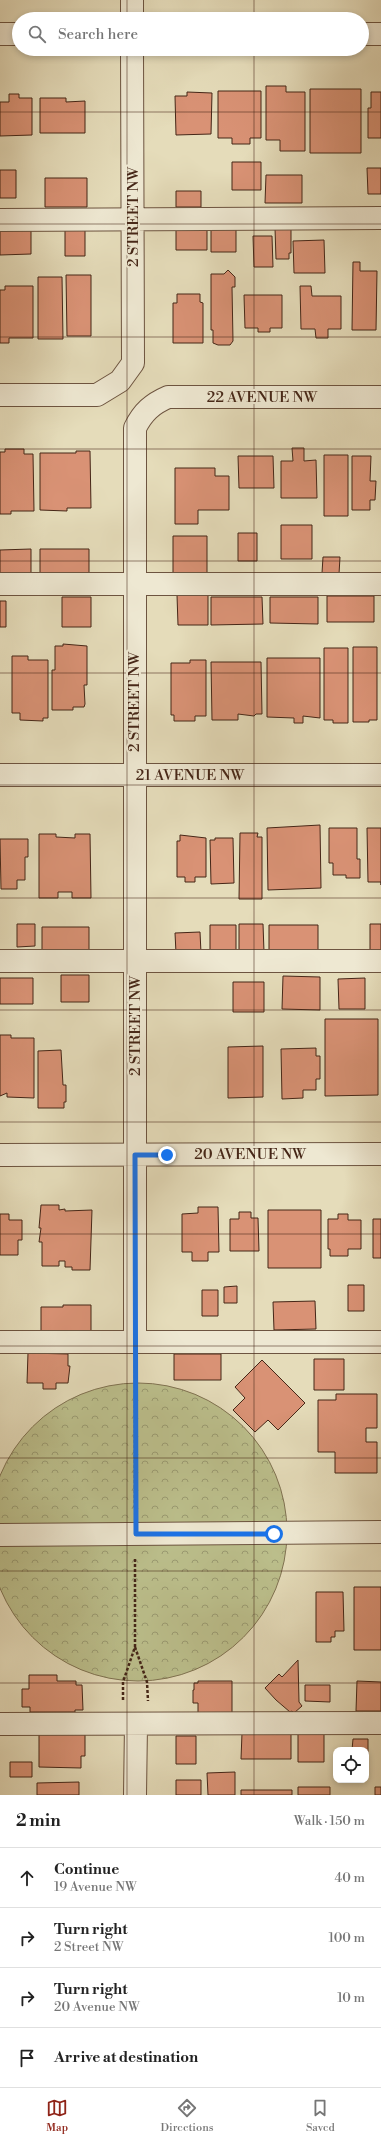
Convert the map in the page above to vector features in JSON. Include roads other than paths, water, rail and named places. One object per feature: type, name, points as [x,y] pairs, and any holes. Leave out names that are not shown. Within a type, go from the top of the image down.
[{"type":"street","points":[[132,0],[132,12]]},
{"type":"street","points":[[0,34],[12,34]]},
{"type":"street","points":[[369,34],[381,34]]},
{"type":"street","name":"2 STREET NW","points":[[0,395],[97,395],[120,381],[133,363],[132,56]]},
{"type":"street","points":[[0,220],[381,218]]},
{"type":"street","name":"22 AVENUE NW","points":[[147,409],[154,403],[168,397],[381,397]]},
{"type":"street","name":"2 STREET NW","points":[[135,1342],[135,428],[147,409]]},
{"type":"street","points":[[0,584],[381,584]]},
{"type":"street","name":"21 AVENUE NW","points":[[0,776],[381,775]]},
{"type":"street","points":[[0,961],[381,961]]},
{"type":"street","name":"20 AVENUE NW","points":[[0,1155],[381,1154]]},
{"type":"street","points":[[0,1342],[381,1342]]},
{"type":"street","points":[[0,1534],[381,1532]]},
{"type":"street","points":[[0,1724],[381,1723]]},
{"type":"street","points":[[135,1795],[136,1724]]}]
